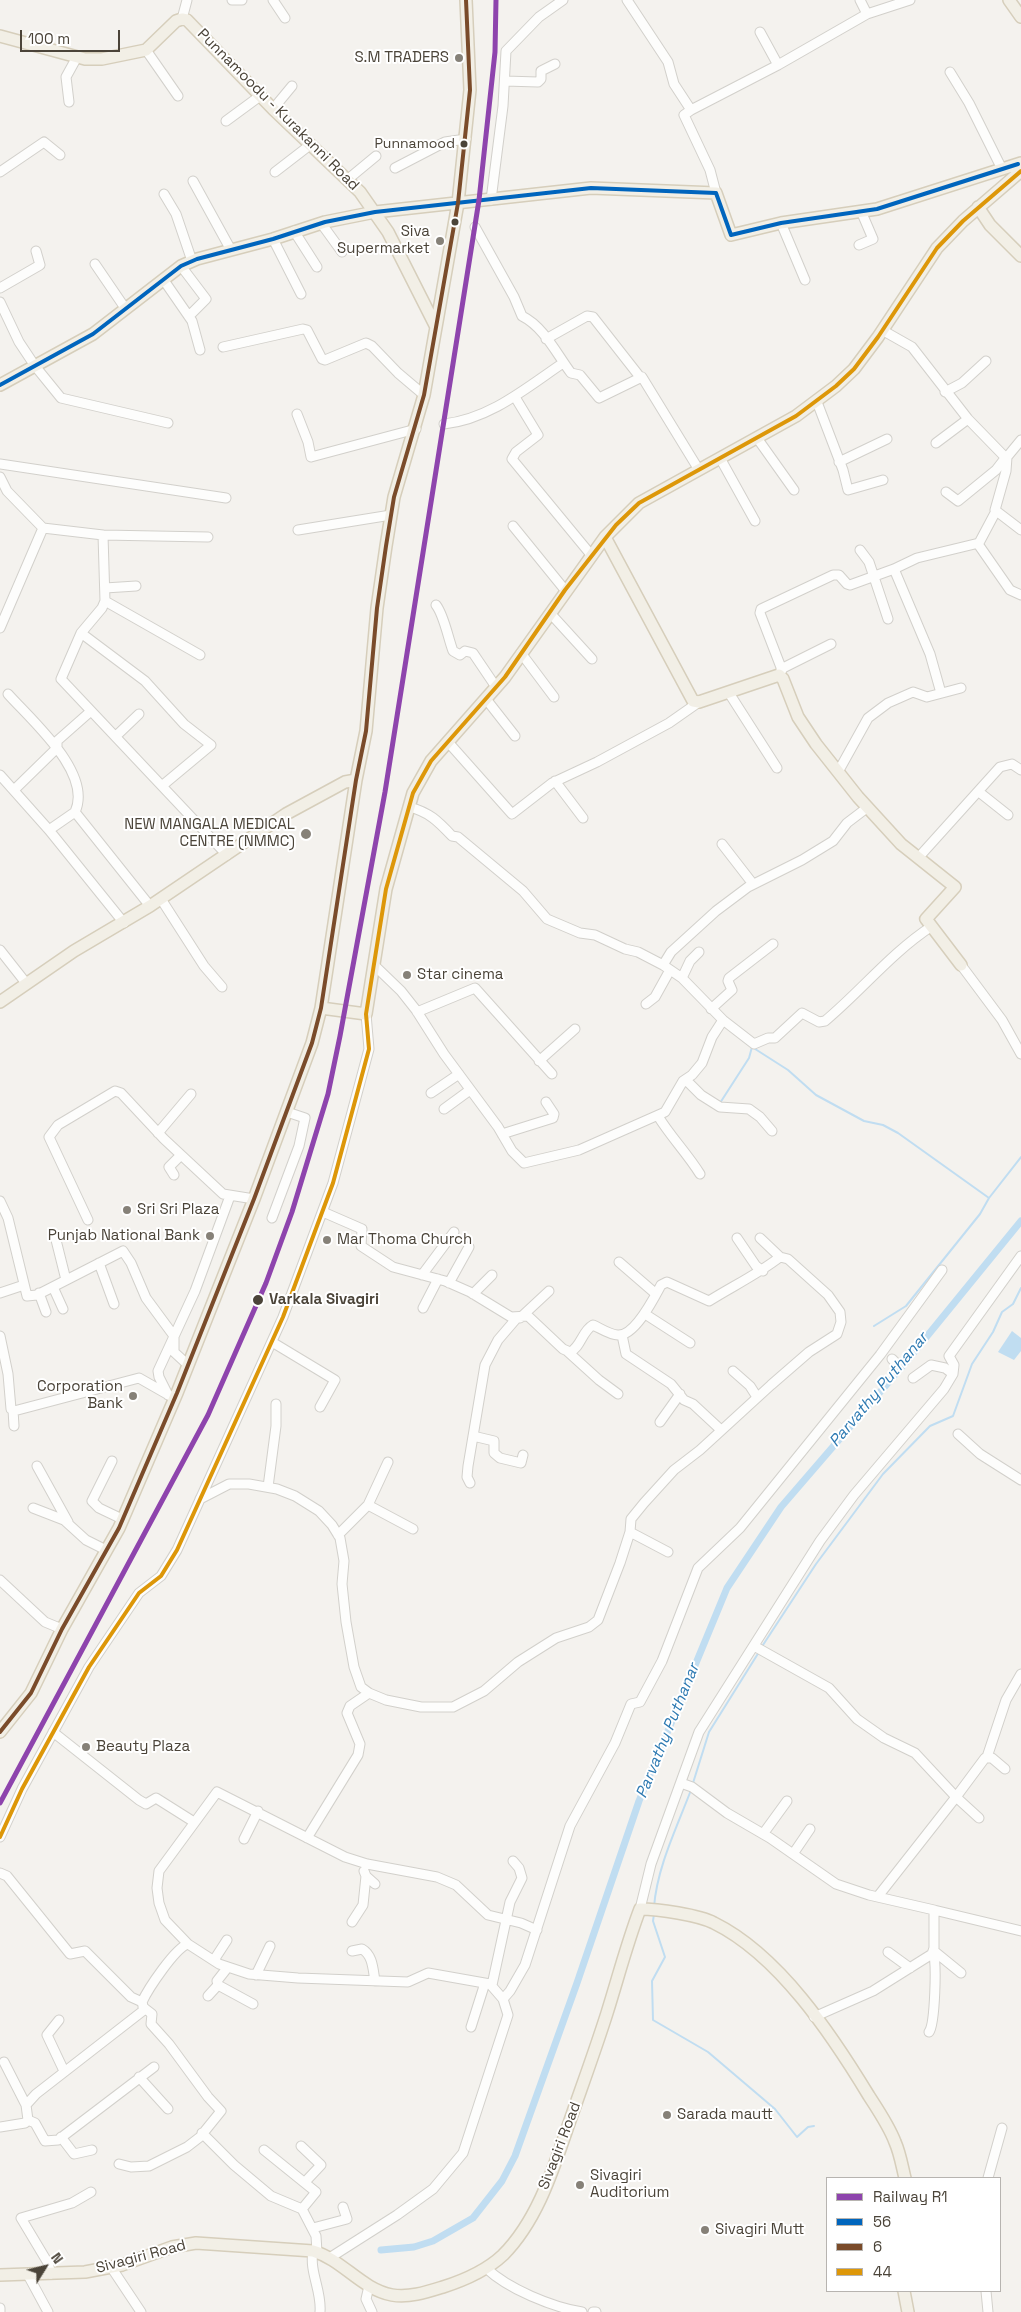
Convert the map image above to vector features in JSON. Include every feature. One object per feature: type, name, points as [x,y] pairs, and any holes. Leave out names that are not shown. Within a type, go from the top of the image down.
[{"type":"main road","points":[[1,1728],[31,1693],[62,1629],[122,1519],[171,1396],[187,1364],[254,1199],[312,1043],[321,1008],[356,780],[366,731],[377,608],[391,514],[394,497],[416,429],[424,395],[458,203],[470,90],[466,0]]},
{"type":"main road","points":[[1009,0],[1021,16]]},
{"type":"main road","name":"Punnamoodu - Kurakanni Road","points":[[146,50],[174,22],[182,19],[200,32],[260,96],[347,180],[375,212],[388,232],[436,327]]},
{"type":"main road","points":[[0,36],[88,60],[146,50]]},
{"type":"main road","points":[[0,385],[92,334],[162,279],[186,263],[273,239],[321,223],[375,212],[591,188],[716,193],[731,235],[781,223],[877,209],[1021,163]]},
{"type":"main road","points":[[321,1008],[366,1014],[386,889],[413,793],[431,761],[496,687],[605,537],[639,503],[757,438],[816,402],[854,369],[937,248],[978,207],[1021,171]]},
{"type":"main road","points":[[978,207],[990,225],[1021,256]]},
{"type":"main road","points":[[605,537],[693,701],[699,702],[729,693],[780,672],[798,717],[838,772],[901,844],[955,887],[926,919],[961,964]]},
{"type":"main road","points":[[0,1002],[74,951],[124,923],[228,855],[286,814],[345,782],[356,780]]},
{"type":"main road","points":[[640,1908],[669,1911],[713,1922],[748,1944],[772,1966],[814,2017],[821,2022],[847,2060],[895,2141],[905,2177]]},
{"type":"main road","name":"Sivagiri Road","points":[[0,2275],[85,2272],[111,2267],[172,2247],[196,2243],[315,2252],[331,2257],[369,2286],[392,2295],[423,2293],[467,2279],[503,2255],[516,2239],[531,2216],[553,2173],[593,2057],[640,1908]]},
{"type":"main road","points":[[904,2292],[908,2312]]},
{"type":"street","points":[[182,19],[187,0]]},
{"type":"street","points":[[232,0],[242,0]]},
{"type":"street","points":[[273,0],[285,18]]},
{"type":"street","points":[[627,0],[668,62],[674,84],[691,110]]},
{"type":"street","points":[[860,0],[867,14]]},
{"type":"street","points":[[716,193],[710,170],[684,115],[778,65],[867,14],[910,0]]},
{"type":"street","points":[[491,200],[505,81],[506,51],[539,17],[561,1]]},
{"type":"street","points":[[760,32],[778,65]]},
{"type":"street","points":[[146,50],[178,96]]},
{"type":"street","points":[[69,102],[66,77],[77,57]]},
{"type":"street","points":[[505,81],[538,82],[541,79],[540,72],[555,64]]},
{"type":"street","points":[[950,72],[969,103],[1002,169]]},
{"type":"street","points":[[273,109],[292,86]]},
{"type":"street","points":[[226,121],[260,96]]},
{"type":"street","points":[[395,168],[445,142],[466,140]]},
{"type":"street","points":[[0,172],[44,142],[60,155]]},
{"type":"street","points":[[275,172],[310,145]]},
{"type":"street","points":[[347,180],[376,156]]},
{"type":"street","points":[[193,181],[231,250]]},
{"type":"street","points":[[164,194],[176,214],[186,263],[206,299],[191,314]]},
{"type":"street","points":[[859,245],[873,240],[861,211]]},
{"type":"street","points":[[321,223],[342,252]]},
{"type":"street","points":[[781,223],[805,280]]},
{"type":"street","points":[[475,227],[514,297],[522,316],[534,322],[571,373],[580,375],[599,398],[640,378]]},
{"type":"street","points":[[294,231],[316,267]]},
{"type":"street","points":[[273,239],[302,294]]},
{"type":"street","points":[[0,288],[40,265],[41,262],[36,252]]},
{"type":"street","points":[[95,264],[125,308]]},
{"type":"street","points":[[162,279],[192,321],[200,350]]},
{"type":"street","points":[[0,302],[19,342],[34,366],[61,398],[168,423]]},
{"type":"street","points":[[546,339],[587,316],[593,317],[640,378],[642,377],[699,470]]},
{"type":"street","points":[[222,347],[303,329],[308,330],[322,359],[325,360],[366,342],[424,395]]},
{"type":"street","points":[[882,330],[912,348],[968,419],[1006,457],[1006,471],[994,506],[996,511],[1021,530]]},
{"type":"street","points":[[945,392],[962,383],[986,361]]},
{"type":"street","points":[[444,424],[476,417],[515,397],[563,363]]},
{"type":"street","points":[[515,397],[538,435],[516,452],[512,459],[592,556]]},
{"type":"street","points":[[816,402],[848,490],[883,480]]},
{"type":"street","points":[[297,414],[308,442],[311,457],[416,429]]},
{"type":"street","points":[[936,443],[968,419]]},
{"type":"street","points":[[757,438],[794,490]]},
{"type":"street","points":[[839,462],[888,438]]},
{"type":"street","points":[[946,492],[958,501],[996,470],[1021,440]]},
{"type":"street","points":[[720,458],[755,521]]},
{"type":"street","points":[[0,464],[226,498]]},
{"type":"street","points":[[0,477],[7,491],[43,528],[103,535],[208,537]]},
{"type":"street","points":[[0,498],[7,491]]},
{"type":"street","points":[[831,644],[780,672],[760,613],[761,609],[833,575],[839,575],[850,585],[894,569],[922,556],[978,544],[996,511]]},
{"type":"street","points":[[298,530],[391,514]]},
{"type":"street","points":[[513,526],[565,590]]},
{"type":"street","points":[[0,628],[43,528]]},
{"type":"street","points":[[103,535],[105,601],[102,608],[81,633],[61,679],[228,855]]},
{"type":"street","points":[[978,544],[1010,590],[1021,595]]},
{"type":"street","points":[[860,550],[869,562],[888,620]]},
{"type":"street","points":[[894,569],[930,654],[941,693]]},
{"type":"street","points":[[105,588],[136,586]]},
{"type":"street","points":[[105,601],[200,655]]},
{"type":"street","points":[[436,605],[443,614],[443,626],[453,651],[460,655],[465,652],[473,653],[496,687]]},
{"type":"street","points":[[550,614],[592,659]]},
{"type":"street","points":[[81,633],[145,681],[184,724],[211,745],[163,785]]},
{"type":"street","points":[[521,653],[554,697]]},
{"type":"street","points":[[838,772],[868,718],[888,703],[914,692],[928,697],[961,688]]},
{"type":"street","points":[[729,693],[777,768]]},
{"type":"street","points":[[8,694],[64,755],[76,781],[80,803],[75,812],[50,830]]},
{"type":"street","points":[[486,699],[514,736]]},
{"type":"street","points":[[448,742],[512,814],[556,781],[597,762],[669,723],[699,702]]},
{"type":"street","points":[[14,790],[57,748],[57,741],[91,711]]},
{"type":"street","points":[[116,736],[140,714]]},
{"type":"street","points":[[918,858],[1005,764],[1012,764],[1021,770]]},
{"type":"street","points":[[0,775],[50,830],[124,923]]},
{"type":"street","points":[[556,781],[583,818]]},
{"type":"street","points":[[979,792],[1008,815]]},
{"type":"street","points":[[409,807],[435,818],[452,836],[458,837],[522,891],[547,918],[580,933],[595,935],[625,949],[638,952],[682,978],[711,1009],[754,1044],[768,1038],[775,1038],[802,1012],[820,1022],[825,1021],[877,970],[913,939],[932,926]]},
{"type":"street","points":[[646,1004],[655,997],[670,952],[716,911],[753,884],[802,860],[833,842],[847,823],[868,808]]},
{"type":"street","points":[[75,812],[150,906]]},
{"type":"street","points":[[722,844],[753,884]]},
{"type":"street","points":[[161,899],[204,966],[222,987]]},
{"type":"street","points":[[711,1009],[732,990],[729,978],[773,944]]},
{"type":"street","points":[[0,950],[26,984]]},
{"type":"street","points":[[682,978],[690,961],[699,952]]},
{"type":"street","points":[[961,964],[1002,1020],[1021,1054]]},
{"type":"street","points":[[374,965],[401,991],[418,1012],[512,1151],[524,1163],[580,1150],[616,1132],[665,1112],[683,1081],[692,1075],[702,1063],[712,1037],[723,1020]]},
{"type":"street","points":[[418,1012],[475,988],[552,1074]]},
{"type":"street","points":[[0,1837],[22,1789],[109,1635],[139,1594],[161,1576],[177,1550],[272,1342],[333,1183],[369,1049],[366,1014]]},
{"type":"street","points":[[539,1061],[574,1029]]},
{"type":"street","points":[[431,1093],[459,1074]]},
{"type":"street","points":[[683,1081],[688,1082],[701,1095],[720,1107],[749,1109],[760,1117],[772,1131]]},
{"type":"street","points":[[444,1109],[470,1090]]},
{"type":"street","points":[[88,1220],[50,1141],[51,1132],[60,1123],[116,1091],[121,1093],[158,1133],[223,1194],[254,1199]]},
{"type":"street","points":[[158,1133],[192,1094]]},
{"type":"street","points":[[502,1134],[553,1118],[554,1114],[546,1102]]},
{"type":"street","points":[[272,1218],[299,1146],[305,1118],[286,1112]]},
{"type":"street","points":[[658,1116],[668,1132],[683,1147],[700,1174]]},
{"type":"street","points":[[174,1175],[169,1167],[182,1155]]},
{"type":"street","points":[[171,1396],[158,1372],[196,1291],[230,1196]]},
{"type":"street","points":[[0,1201],[28,1297],[40,1294],[123,1251],[131,1263],[146,1298],[174,1336],[174,1352],[187,1364]]},
{"type":"street","points":[[323,1212],[362,1230],[361,1246],[393,1266],[449,1283],[473,1294],[495,1309],[518,1318],[528,1316],[599,1380],[618,1394]]},
{"type":"street","points":[[422,1275],[454,1232]]},
{"type":"street","points":[[55,1236],[66,1280]]},
{"type":"street","points":[[737,1238],[756,1266],[763,1271]]},
{"type":"street","points":[[200,1499],[229,1484],[268,1487],[295,1496],[319,1511],[338,1535],[344,1561],[342,1584],[354,1667],[361,1687],[369,1693],[386,1700],[421,1707],[453,1707],[484,1691],[518,1662],[556,1638],[589,1627],[598,1620],[630,1532],[631,1519],[674,1470],[700,1450],[809,1352],[837,1334],[841,1322],[840,1312],[828,1295],[788,1259],[780,1257],[760,1238]]},
{"type":"street","points":[[449,1283],[469,1247]]},
{"type":"street","points":[[640,1908],[651,1864],[699,1732],[806,1561],[854,1495],[944,1389],[953,1374],[954,1365],[948,1356],[1021,1256]]},
{"type":"street","points":[[567,1351],[575,1350],[588,1327],[592,1325],[616,1336],[622,1335],[645,1314],[661,1286],[667,1282],[709,1301],[763,1271],[780,1257]]},
{"type":"street","points":[[619,1262],[656,1294]]},
{"type":"street","points":[[99,1263],[114,1304]]},
{"type":"street","points":[[503,1999],[510,1991],[525,1965],[570,1826],[615,1743],[631,1704],[640,1702],[662,1661],[698,1568],[740,1528],[880,1355],[942,1270]]},
{"type":"street","points":[[473,1294],[492,1274]]},
{"type":"street","points":[[423,1308],[438,1279]]},
{"type":"street","points":[[0,1293],[24,1285]]},
{"type":"street","points":[[53,1287],[63,1309]]},
{"type":"street","points":[[470,1482],[467,1473],[484,1365],[498,1340],[518,1318],[549,1291]]},
{"type":"street","points":[[40,1294],[46,1312]]},
{"type":"street","points":[[645,1314],[690,1343]]},
{"type":"street","points":[[622,1335],[626,1354],[658,1374],[721,1430]]},
{"type":"street","points":[[0,1336],[2,1359],[13,1410],[14,1426]]},
{"type":"street","points":[[272,1342],[335,1380],[320,1407]]},
{"type":"street","points":[[913,1378],[931,1365],[945,1368],[953,1374]]},
{"type":"street","points":[[733,1371],[750,1386],[757,1397]]},
{"type":"street","points":[[13,1410],[139,1378],[171,1396]]},
{"type":"street","points":[[660,1422],[680,1394]]},
{"type":"street","points":[[268,1487],[276,1426],[276,1404]]},
{"type":"street","points":[[958,1434],[980,1454],[1021,1480]]},
{"type":"street","points":[[473,1436],[494,1441],[494,1453],[500,1458],[521,1463],[523,1455]]},
{"type":"street","points":[[112,1461],[95,1492],[93,1502],[99,1508],[122,1519]]},
{"type":"street","points":[[338,1535],[368,1504],[388,1462]]},
{"type":"street","points":[[37,1466],[68,1523],[86,1540],[106,1550]]},
{"type":"street","points":[[368,1504],[412,1529]]},
{"type":"street","points":[[33,1508],[68,1523]]},
{"type":"street","points":[[630,1532],[668,1552]]},
{"type":"street","points":[[0,1580],[45,1622],[62,1629]]},
{"type":"street","points":[[754,1646],[829,1688],[857,1719],[884,1738],[915,1753],[956,1797],[979,1818]]},
{"type":"street","points":[[879,1895],[988,1757],[1009,1693],[1021,1674]]},
{"type":"street","points":[[306,1838],[358,1755],[360,1744],[347,1713],[350,1706],[369,1693]]},
{"type":"street","points":[[53,1732],[146,1804],[156,1798],[194,1822]]},
{"type":"street","points":[[988,1757],[1005,1769]]},
{"type":"street","points":[[681,1783],[692,1787],[728,1814],[763,1834],[825,1877],[852,1890],[1021,1931]]},
{"type":"street","points":[[331,2257],[393,2218],[433,2188],[463,2153],[508,2015],[503,1999],[489,1984],[428,1973],[411,1982],[375,1982],[256,1974],[228,1967],[188,1944],[165,1920],[159,1903],[157,1888],[159,1871],[217,1792],[258,1811],[345,1857],[364,1863],[443,1880],[456,1885],[488,1915],[537,1930]]},
{"type":"street","points":[[763,1834],[787,1802]]},
{"type":"street","points":[[244,1839],[258,1811]]},
{"type":"street","points":[[793,1854],[810,1829]]},
{"type":"street","points":[[471,2027],[489,1984],[513,1895],[522,1878],[519,1868],[513,1861]]},
{"type":"street","points":[[352,1922],[362,1905],[366,1876],[364,1863]]},
{"type":"street","points":[[0,1873],[7,1876],[70,1954],[85,1952],[152,2014],[151,2024],[221,2111],[202,2134],[187,2147],[149,2166],[131,2167],[119,2164]]},
{"type":"street","points":[[366,1876],[375,1884]]},
{"type":"street","points":[[928,2032],[931,2030],[936,1963],[933,1951],[934,1910]]},
{"type":"street","points":[[214,1960],[227,1940]]},
{"type":"street","points":[[26,2105],[64,2072],[136,2018],[144,2010],[143,2005],[147,1990],[177,1953],[188,1944]]},
{"type":"street","points":[[256,1974],[270,1946]]},
{"type":"street","points":[[352,1951],[362,1949],[370,1956],[375,1982]]},
{"type":"street","points":[[814,2017],[874,1991],[924,1961],[933,1951]]},
{"type":"street","points":[[933,1951],[960,1973]]},
{"type":"street","points":[[888,1952],[910,1968]]},
{"type":"street","points":[[208,1996],[218,1985],[217,1981],[228,1967]]},
{"type":"street","points":[[218,1985],[254,2004]]},
{"type":"street","points":[[59,2020],[47,2034],[64,2072]]},
{"type":"street","points":[[4,2062],[26,2105],[28,2120]]},
{"type":"street","points":[[28,2120],[35,2123],[45,2141],[58,2140],[154,2067]]},
{"type":"street","points":[[139,2077],[168,2110]]},
{"type":"street","points":[[0,2127],[25,2123],[28,2120]]},
{"type":"street","points":[[988,2177],[1002,2128]]},
{"type":"street","points":[[202,2134],[234,2165],[272,2196],[302,2209],[316,2236],[312,2267],[319,2292],[320,2312]]},
{"type":"street","points":[[61,2137],[74,2154],[78,2155],[92,2150]]},
{"type":"street","points":[[301,2146],[321,2166],[305,2182]]},
{"type":"street","points":[[264,2150],[316,2193],[302,2209]]},
{"type":"street","points":[[51,2274],[48,2263],[21,2218],[72,2203],[91,2192]]},
{"type":"street","points":[[313,2228],[347,2220],[343,2207]]},
{"type":"street","points":[[111,2267],[142,2312]]},
{"type":"street","points":[[486,2268],[512,2286],[542,2300],[568,2310],[582,2312]]},
{"type":"street","points":[[28,2275],[48,2312]]},
{"type":"street","points":[[369,2286],[366,2299],[372,2312]]},
{"type":"street","points":[[986,2292],[988,2312]]},
{"type":"water","points":[[1012,1331],[1021,1338],[1021,1351],[1014,1360],[998,1352]]},
{"type":"waterway","points":[[720,1103],[749,1058],[752,1047],[788,1070],[816,1095],[864,1121],[883,1125],[898,1133],[989,1198],[1021,1157]]},
{"type":"waterway","points":[[874,1326],[906,1306],[980,1214],[989,1198]]},
{"type":"waterway","name":"Parvathy Puthanar","points":[[381,2250],[414,2247],[433,2241],[473,2218],[502,2181],[515,2156],[639,1801],[727,1588],[781,1507],[906,1362],[1021,1221]]},
{"type":"waterway","points":[[761,1648],[816,1564],[883,1474],[930,1426],[953,1416],[972,1364],[993,1332],[1002,1312],[1013,1304],[1021,1288]]},
{"type":"waterway","points":[[693,1783],[709,1732],[759,1652]]},
{"type":"waterway","points":[[654,1907],[663,1862],[691,1790]]},
{"type":"waterway","points":[[654,1914],[653,1921],[665,1957],[652,1981],[653,2020],[708,2052],[775,2109],[797,2137],[808,2127],[814,2126]]},
{"type":"rail line","name":"R1","points":[[0,1803],[208,1415],[266,1283],[292,1212],[328,1094],[385,792],[479,200],[495,52],[496,0]]},
{"type":"transit line","name":"6","points":[[0,1732],[31,1693],[62,1629],[119,1528],[177,1393],[254,1199],[312,1043],[321,1008],[356,780],[366,731],[377,608],[394,497],[424,395],[458,203],[470,90],[466,0]]},
{"type":"transit line","name":"56","points":[[0,385],[93,334],[181,266],[197,259],[273,239],[325,222],[375,212],[591,188],[716,193],[731,235],[781,223],[877,209],[1018,164]]},
{"type":"transit line","name":"44","points":[[0,1837],[22,1789],[89,1667],[139,1593],[161,1576],[177,1550],[283,1317],[333,1183],[369,1049],[366,1014],[386,889],[413,793],[431,761],[505,677],[565,590],[616,525],[639,503],[796,416],[836,386],[854,369],[878,337],[937,248],[963,221],[1021,171]]},
{"type":"place","name":"S.M TRADERS","points":[[459,58]]},
{"type":"place","name":"Punnamood","points":[[464,144]]},
{"type":"place","name":"Siva Supermarket","points":[[440,241]]},
{"type":"place","name":"NEW MANGALA MEDICAL CENTRE (NMMC)","points":[[306,834]]},
{"type":"place","name":"Star cinema","points":[[407,975]]},
{"type":"place","name":"Sri Sri Plaza","points":[[127,1210]]},
{"type":"place","name":"Punjab National Bank","points":[[210,1236]]},
{"type":"place","name":"Mar Thoma Church","points":[[327,1240]]},
{"type":"place","name":"Varkala Sivagiri","points":[[258,1300]]},
{"type":"place","name":"Corporation Bank","points":[[133,1396]]},
{"type":"place","name":"Beauty Plaza","points":[[86,1747]]},
{"type":"place","name":"Sarada mautt","points":[[667,2115]]},
{"type":"place","name":"Sivagiri Auditorium","points":[[580,2185]]},
{"type":"place","name":"Sivagiri Mutt","points":[[705,2230]]}]
